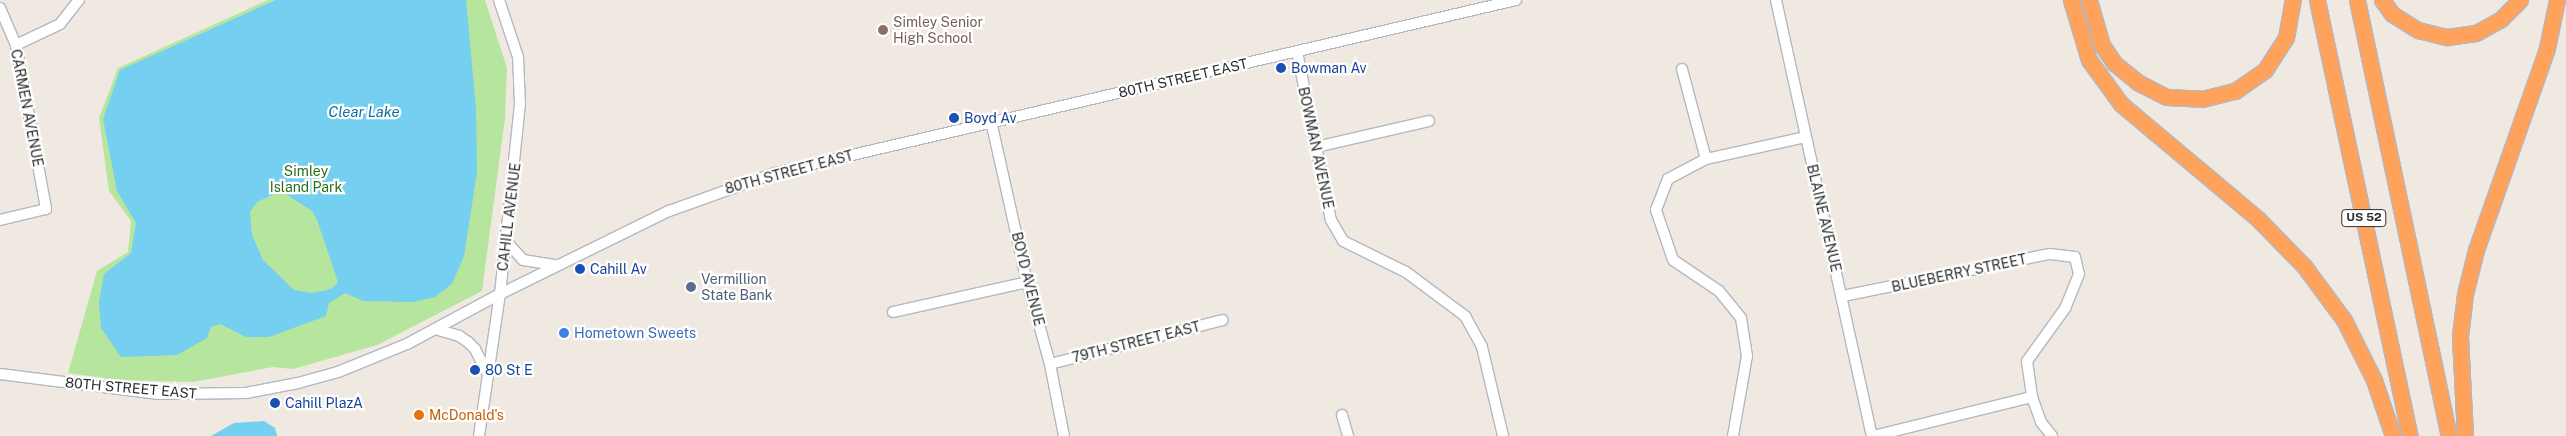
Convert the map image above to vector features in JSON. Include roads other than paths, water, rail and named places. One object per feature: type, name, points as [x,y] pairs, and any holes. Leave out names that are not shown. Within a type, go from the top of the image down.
[{"type":"highway","points":[[2071,0],[2089,60],[2121,104],[2258,219],[2304,266],[2344,320],[2374,380],[2392,436]]},
{"type":"highway","points":[[2089,0],[2102,45],[2114,63],[2139,84],[2166,97],[2202,99],[2235,91],[2265,70],[2286,38],[2293,0]]},
{"type":"highway","name":"US 52","points":[[2317,0],[2410,436]]},
{"type":"highway","name":"US 52","points":[[2357,0],[2449,436]]},
{"type":"highway","points":[[2382,0],[2392,14],[2418,30],[2447,37],[2476,33],[2501,19],[2520,0]]},
{"type":"highway","points":[[2465,436],[2460,336],[2465,294],[2476,250],[2547,48],[2557,0]]},
{"type":"street","points":[[16,45],[60,24],[79,0]]},
{"type":"street","name":"CAHILL AVENUE","points":[[479,436],[500,294],[519,130],[520,80],[512,33],[499,0]]},
{"type":"street","name":"80TH STREET EAST","points":[[0,374],[159,394],[246,393],[338,372],[407,344],[500,294],[709,194],[775,172],[1516,0]]},
{"type":"street","name":"BLAINE AVENUE","points":[[1776,0],[1873,436]]},
{"type":"street","name":"CARMEN AVENUE","points":[[0,8],[16,45],[46,209],[0,220]]},
{"type":"street","name":"BOWMAN AVENUE","points":[[1297,52],[1331,220],[1344,241],[1406,272],[1466,316],[1482,347],[1503,436]]},
{"type":"street","points":[[1682,70],[1706,159]]},
{"type":"street","name":"BOYD AVENUE","points":[[991,121],[1027,282],[1050,364],[1064,436]]},
{"type":"street","points":[[1316,147],[1429,121]]},
{"type":"street","points":[[1733,436],[1747,356],[1741,318],[1719,291],[1673,260],[1656,210],[1668,179],[1706,159],[1805,137]]},
{"type":"street","points":[[506,241],[523,260],[559,265]]},
{"type":"street","name":"BLUEBERRY STREET","points":[[1843,296],[2050,254],[2075,257],[2079,274],[2066,307],[2027,361],[2032,397]]},
{"type":"street","points":[[893,312],[1027,282]]},
{"type":"street","name":"79TH STREET EAST","points":[[1050,364],[1222,320]]},
{"type":"street","points":[[435,329],[459,336],[468,342],[478,353],[488,374]]},
{"type":"street","points":[[1873,436],[2032,397],[2041,422],[2052,436]]},
{"type":"street","points":[[1342,415],[1348,436]]},
{"type":"water","name":"Clear Lake","points":[[276,0],[466,0],[476,109],[477,172],[464,256],[452,284],[435,297],[412,302],[363,301],[345,293],[329,303],[326,316],[269,337],[246,337],[220,324],[211,327],[207,338],[177,355],[121,357],[101,328],[99,302],[104,274],[131,253],[136,223],[117,191],[103,119],[120,70]],"holes":[[[281,191],[312,211],[317,220],[338,282],[331,289],[312,293],[294,290],[263,260],[252,235],[250,212],[257,202]]]},
{"type":"water","points":[[264,421],[275,428],[277,436],[211,436],[234,423]]},
{"type":"place","name":"Simley Senior High School","points":[[883,30]]},
{"type":"place","name":"Bowman Av","points":[[1281,68]]},
{"type":"place","name":"Boyd Av","points":[[954,118]]},
{"type":"place","name":"Cahill Av","points":[[580,269]]},
{"type":"place","name":"Vermillion State Bank","points":[[691,287]]},
{"type":"place","name":"Hometown Sweets","points":[[564,333]]},
{"type":"place","name":"80 St E","points":[[475,370]]},
{"type":"place","name":"Cahill PlazA","points":[[275,403]]},
{"type":"place","name":"McDonald's","points":[[419,415]]},
{"type":"park label","name":"Simley Island Park","points":[[306,180]]}]
